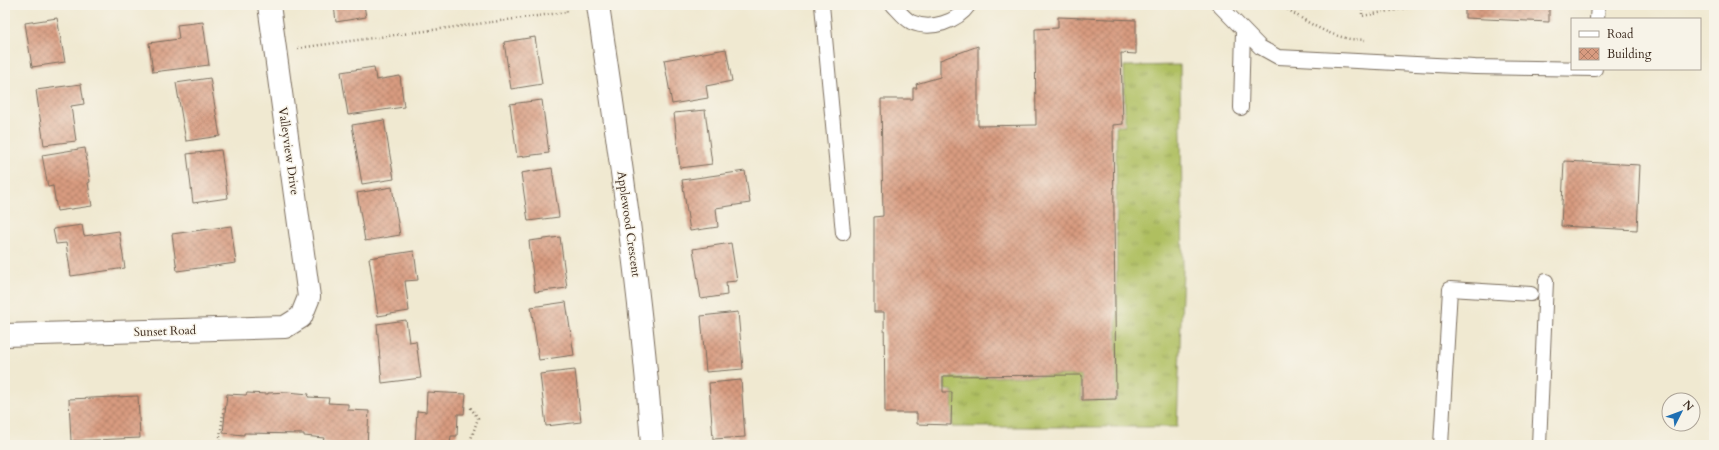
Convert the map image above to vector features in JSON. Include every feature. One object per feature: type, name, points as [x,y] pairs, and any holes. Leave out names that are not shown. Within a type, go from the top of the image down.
[{"type":"street","name":"Valleyview Drive","points":[[269,5],[309,297]]},
{"type":"street","name":"Applewood Crescent","points":[[598,5],[630,225],[647,369],[652,445]]},
{"type":"street","name":"Sunset Road","points":[[5,335],[285,327],[301,318],[309,297]]},
{"type":"lane","points":[[822,5],[843,233]]},
{"type":"lane","points":[[893,5],[910,22],[931,26],[949,21],[966,10],[969,5]]},
{"type":"lane","points":[[1219,5],[1260,47],[1278,57],[1475,67],[1571,69]]},
{"type":"lane","points":[[1597,18],[1598,5]]},
{"type":"lane","points":[[1241,108],[1243,31]]},
{"type":"lane","points":[[1539,445],[1546,281]]},
{"type":"lane","points":[[1441,445],[1450,289],[1531,294]]},
{"type":"path","points":[[275,51],[567,12],[566,5]]},
{"type":"path","points":[[1281,5],[1326,31],[1346,38],[1369,40]]},
{"type":"path","points":[[1362,5],[1362,16],[1407,8]]},
{"type":"path","points":[[224,406],[220,444],[246,445]]},
{"type":"path","points":[[469,445],[478,418],[470,407]]},
{"type":"green space","points":[[1180,65],[1183,269],[1177,427],[952,427],[953,391],[945,390],[945,378],[1081,375],[1081,400],[1117,400],[1116,126],[1125,126],[1124,66]]},
{"type":"building","points":[[334,5],[364,5],[366,17],[336,22]]},
{"type":"building","points":[[1465,5],[1549,5],[1549,22],[1465,18]]},
{"type":"building","points":[[1058,17],[1136,20],[1136,54],[1121,53],[1123,124],[1113,125],[1116,399],[1082,400],[1082,375],[943,376],[943,392],[952,392],[951,425],[917,424],[917,413],[885,413],[884,312],[874,312],[874,217],[883,216],[881,99],[913,99],[913,88],[917,88],[916,84],[940,77],[940,60],[978,46],[978,126],[1036,125],[1035,29],[1058,28]]},
{"type":"building","points":[[57,18],[65,62],[32,67],[25,23]]},
{"type":"building","points":[[203,22],[209,65],[153,72],[149,43],[179,39],[177,25]]},
{"type":"building","points":[[535,37],[542,84],[511,89],[504,42]]},
{"type":"building","points":[[726,49],[732,81],[706,86],[708,98],[672,104],[664,60]]},
{"type":"building","points":[[374,67],[376,80],[400,76],[404,107],[348,115],[341,72]]},
{"type":"building","points":[[210,78],[220,136],[186,141],[176,83]]},
{"type":"building","points":[[81,84],[84,104],[71,106],[76,141],[44,145],[36,90]]},
{"type":"building","points":[[542,100],[549,153],[517,157],[510,104]]},
{"type":"building","points":[[705,110],[712,164],[680,168],[674,113]]},
{"type":"building","points":[[384,120],[394,179],[362,184],[352,125]]},
{"type":"building","points":[[85,148],[90,182],[88,183],[92,206],[57,211],[53,186],[48,187],[42,155]]},
{"type":"building","points":[[221,150],[228,198],[193,203],[187,154]]},
{"type":"building","points":[[1564,161],[1640,165],[1637,230],[1561,226]]},
{"type":"building","points":[[552,168],[559,217],[528,221],[521,173]]},
{"type":"building","points":[[745,171],[750,203],[716,208],[718,227],[690,231],[682,180]]},
{"type":"building","points":[[392,187],[400,235],[365,241],[357,193]]},
{"type":"building","points":[[82,225],[84,236],[119,231],[125,268],[71,276],[66,243],[56,244],[53,229]]},
{"type":"building","points":[[231,226],[236,263],[177,271],[172,234]]},
{"type":"building","points":[[560,237],[567,288],[535,292],[529,241]]},
{"type":"building","points":[[731,243],[737,281],[726,282],[727,295],[701,299],[693,249]]},
{"type":"building","points":[[414,251],[418,280],[405,281],[409,311],[378,316],[369,258]]},
{"type":"building","points":[[566,302],[574,355],[539,360],[531,307]]},
{"type":"building","points":[[738,312],[743,369],[706,372],[701,316]]},
{"type":"building","points":[[406,320],[409,342],[416,341],[421,378],[382,383],[377,324]]},
{"type":"building","points":[[575,370],[581,422],[546,426],[540,374]]},
{"type":"building","points":[[741,380],[745,437],[713,439],[709,383]]},
{"type":"building","points":[[287,392],[309,394],[308,397],[329,398],[328,403],[348,404],[348,410],[369,411],[367,445],[344,445],[323,442],[324,438],[304,436],[304,434],[244,433],[244,435],[223,433],[227,394],[246,395],[247,393],[268,394]]},
{"type":"building","points":[[427,392],[466,394],[464,414],[458,414],[457,436],[451,436],[450,445],[415,445],[417,411],[426,412]]},
{"type":"building","points":[[138,396],[140,438],[71,441],[69,399]]}]
